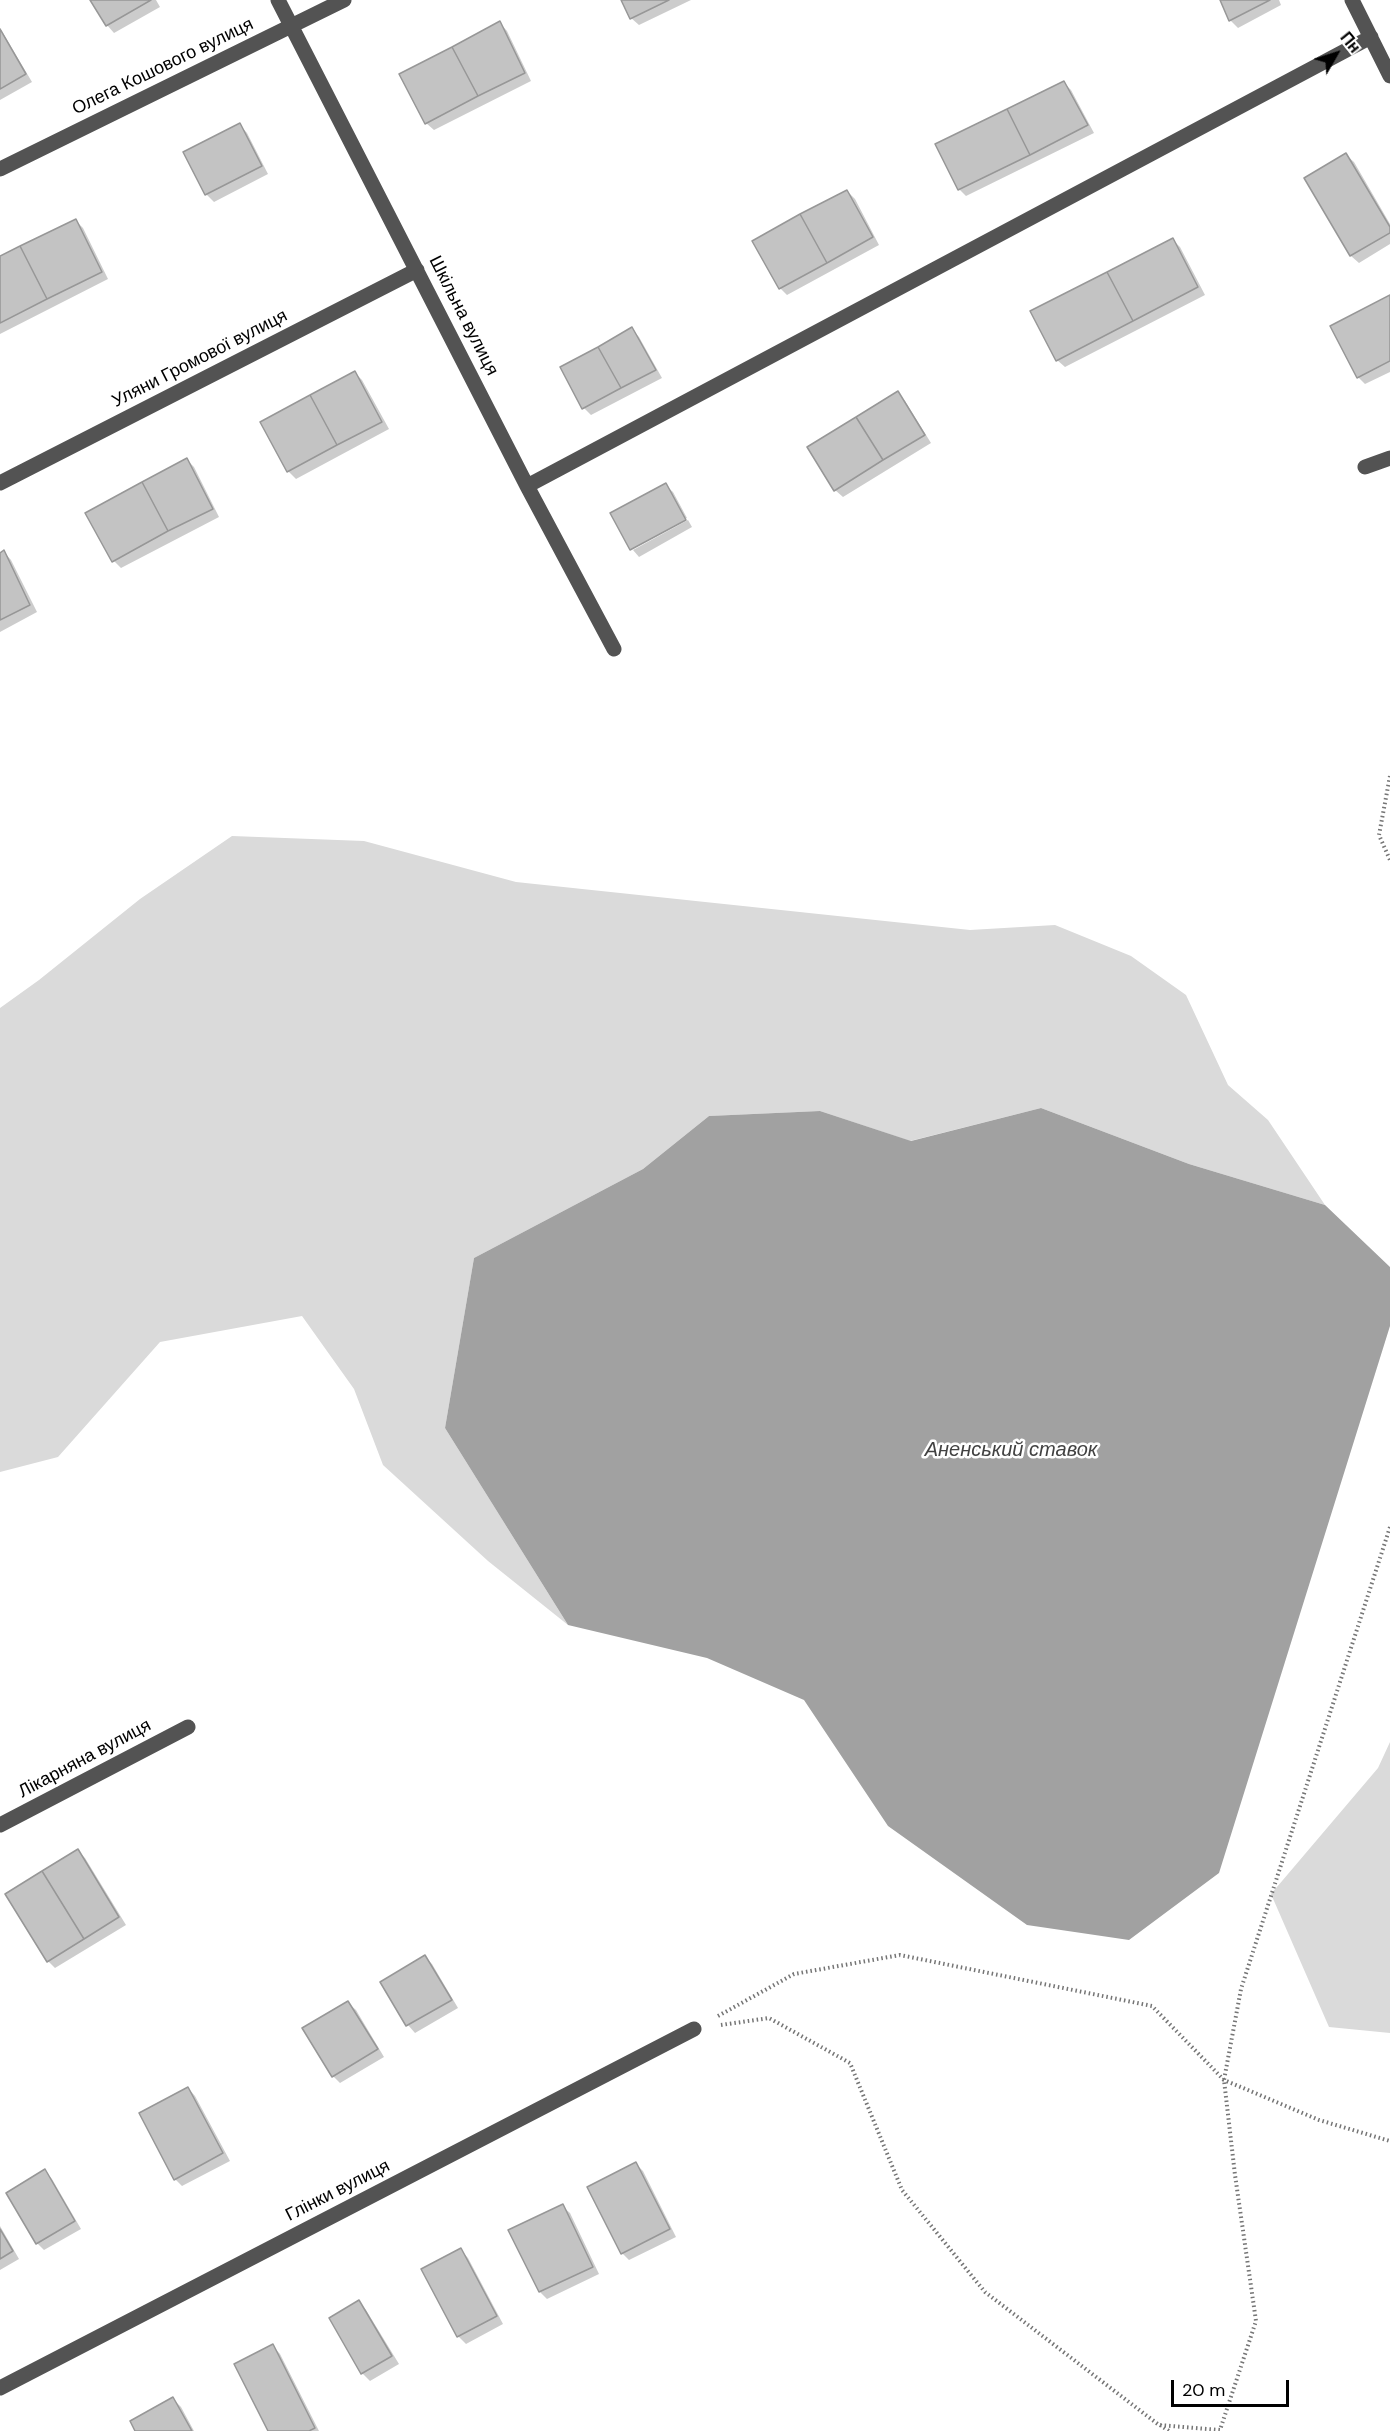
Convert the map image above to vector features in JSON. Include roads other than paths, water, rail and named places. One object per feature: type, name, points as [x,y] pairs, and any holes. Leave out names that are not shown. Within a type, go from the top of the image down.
[{"type":"street","name":"Шкільна вулиця","points":[[278,0],[527,486],[614,649]]},
{"type":"street","name":"Олега Кошового вулиця","points":[[0,169],[344,0]]},
{"type":"street","points":[[1352,0],[1390,76]]},
{"type":"street","points":[[527,486],[1371,37]]},
{"type":"street","name":"Уляни Громової вулиця","points":[[0,483],[417,270]]},
{"type":"street","points":[[1365,467],[1390,458]]},
{"type":"street","name":"Лікарняна вулиця","points":[[0,1825],[188,1727]]},
{"type":"street","name":"Глінки вулиця","points":[[0,2388],[694,2029]]},
{"type":"water","name":"Аненський ставок","points":[[1041,1108],[1189,1164],[1325,1205],[1390,1267],[1390,1326],[1219,1873],[1129,1940],[1027,1925],[888,1826],[804,1700],[707,1658],[568,1625],[445,1428],[474,1258],[643,1169],[709,1116],[820,1111],[911,1141]]}]
